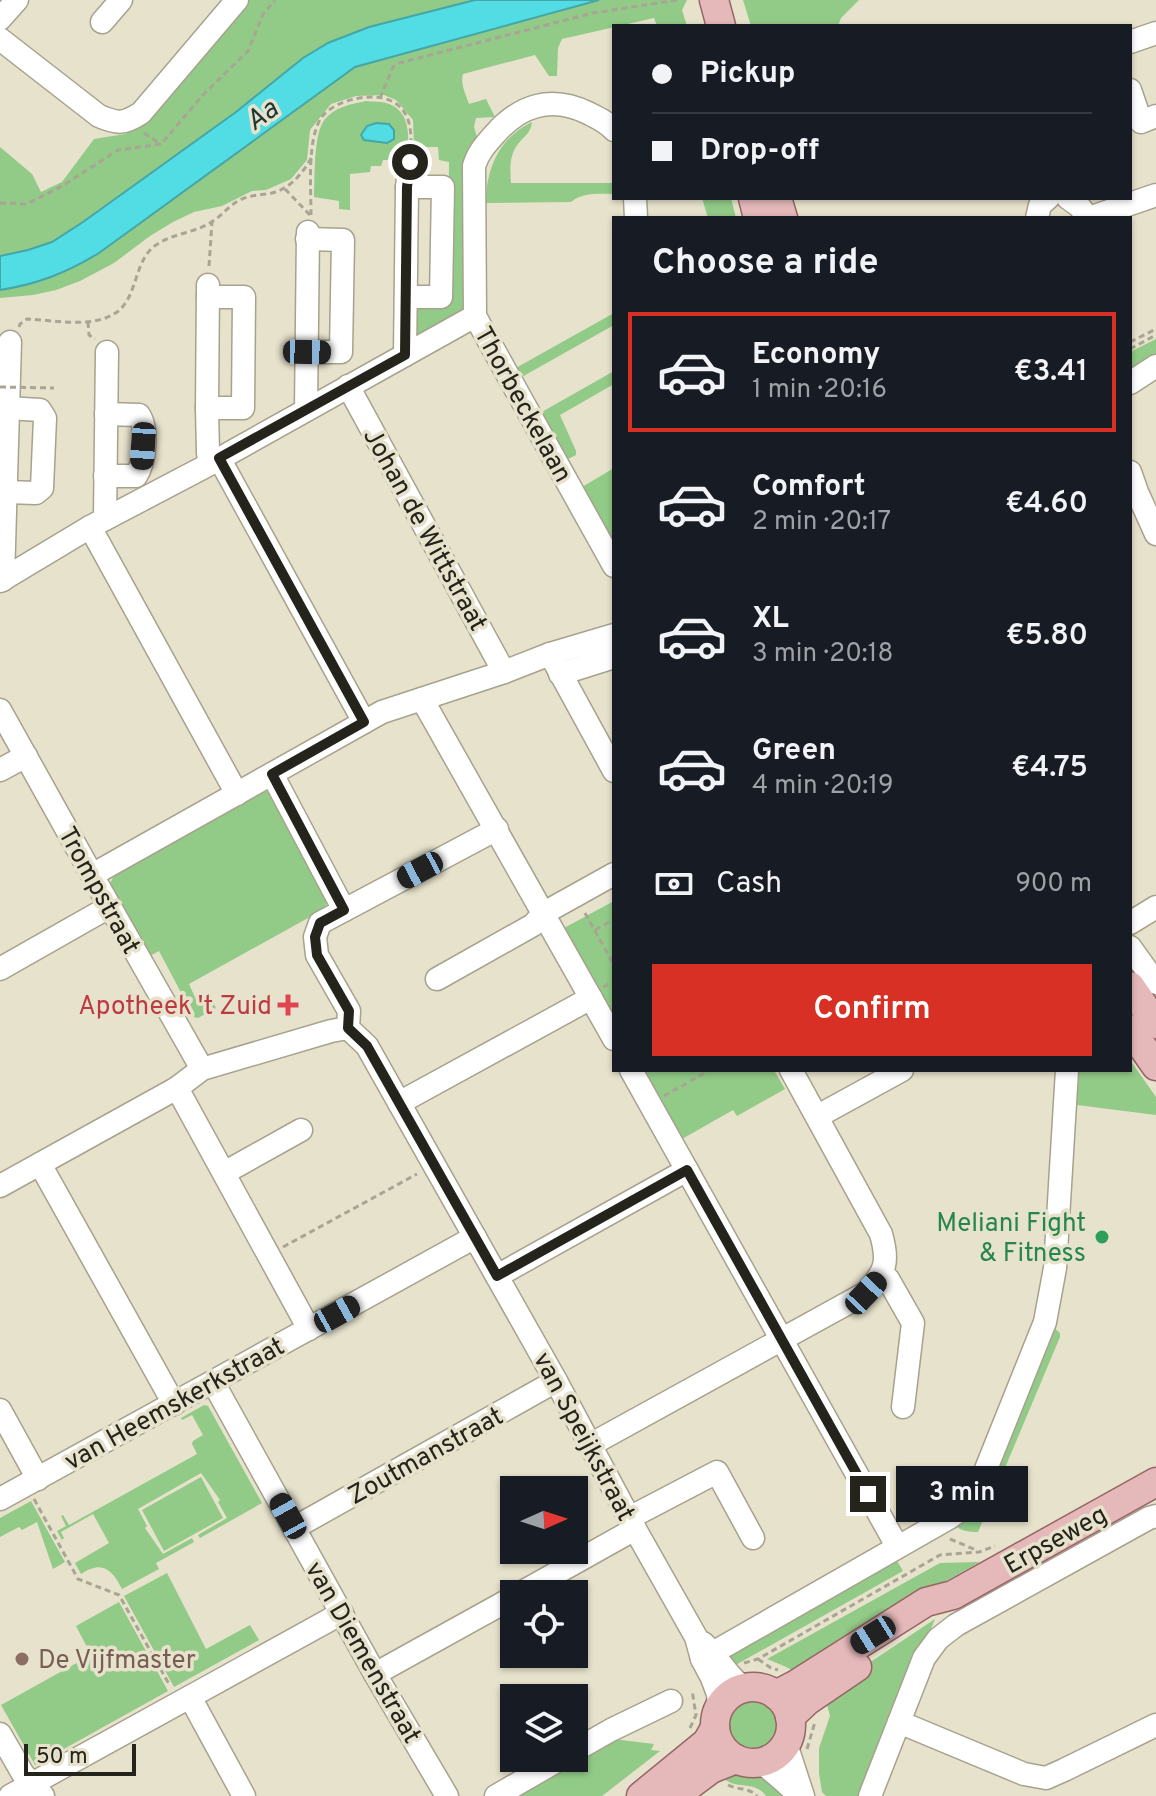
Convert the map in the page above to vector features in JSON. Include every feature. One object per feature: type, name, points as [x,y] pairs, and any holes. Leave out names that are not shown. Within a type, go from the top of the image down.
[{"type":"main road","points":[[714,0],[720,24]]},
{"type":"main road","points":[[1132,989],[1156,1024]]},
{"type":"main road","points":[[1132,1032],[1156,1066]]},
{"type":"main road","name":"Erpseweg","points":[[747,1760],[773,1757],[784,1718],[934,1615],[953,1595],[1156,1482]]},
{"type":"main road","points":[[641,1796],[707,1742],[732,1693],[720,1670]]},
{"type":"main road","points":[[720,1670],[761,1688],[784,1718]]},
{"type":"main road","points":[[717,1718],[717,1735],[724,1749],[747,1760]]},
{"type":"main road","points":[[675,1796],[711,1769],[747,1760]]},
{"type":"street","points":[[0,19],[17,0]]},
{"type":"street","points":[[102,22],[121,0]]},
{"type":"street","points":[[0,39],[99,116],[114,122],[128,122],[141,113],[237,0]]},
{"type":"street","points":[[1132,41],[1156,33]]},
{"type":"street","points":[[1132,96],[1141,122],[1156,116]]},
{"type":"street","name":"Thorbeckelaan","points":[[612,128],[573,106],[546,104],[521,110],[507,120],[478,153],[474,166],[475,316],[612,562]]},
{"type":"street","points":[[405,355],[410,162]]},
{"type":"street","points":[[406,297],[441,297],[443,187],[407,187]]},
{"type":"street","points":[[1116,214],[1156,195]]},
{"type":"street","points":[[1071,200],[1086,216]]},
{"type":"street","points":[[306,409],[309,229],[343,240],[341,352],[307,352]]},
{"type":"street","points":[[207,408],[243,408],[244,297],[208,291],[207,408],[208,453],[364,722]]},
{"type":"street","points":[[1,581],[97,523],[475,316]]},
{"type":"street","points":[[1,581],[5,492],[3,398],[10,342]]},
{"type":"street","points":[[107,352],[105,476],[97,523],[237,794]]},
{"type":"street","points":[[1132,382],[1156,366]]},
{"type":"street","name":"Johan de Wittstraat","points":[[348,386],[504,672]]},
{"type":"street","points":[[3,398],[40,410],[45,418],[42,488],[36,493],[5,492]]},
{"type":"street","points":[[105,476],[136,476],[142,469],[145,424],[139,415],[106,414]]},
{"type":"street","points":[[1132,476],[1151,524]]},
{"type":"street","points":[[555,664],[612,636]]},
{"type":"street","points":[[92,875],[382,712],[504,672],[612,657]]},
{"type":"street","points":[[555,664],[612,767]]},
{"type":"street","points":[[422,699],[612,1035]]},
{"type":"street","name":"Trompstraat","points":[[0,710],[202,1069]]},
{"type":"street","points":[[0,770],[26,756]]},
{"type":"street","points":[[272,774],[344,910]]},
{"type":"street","name":"van Speijkstraat","points":[[497,829],[320,923],[315,937],[317,955],[349,1011],[348,1028],[367,1046],[696,1637],[720,1670]]},
{"type":"street","points":[[437,979],[533,925],[544,913],[612,875]]},
{"type":"street","points":[[0,969],[109,907]]},
{"type":"street","points":[[1132,922],[1156,907]]},
{"type":"street","points":[[1132,950],[1156,983]]},
{"type":"street","points":[[399,1103],[591,998]]},
{"type":"street","points":[[0,1186],[177,1088],[202,1069],[348,1028]]},
{"type":"street","points":[[632,1072],[897,1546]]},
{"type":"street","points":[[590,1445],[866,1293],[882,1274],[886,1251],[881,1234],[792,1072]]},
{"type":"street","points":[[818,1116],[898,1072]]},
{"type":"street","points":[[720,1670],[897,1546],[949,1518],[968,1504],[978,1489],[1045,1322],[1055,1268],[1067,1072]]},
{"type":"street","points":[[177,1088],[309,1329]]},
{"type":"street","points":[[224,1173],[301,1130]]},
{"type":"street","points":[[40,1164],[174,1404]]},
{"type":"street","points":[[497,1276],[687,1170]]},
{"type":"street","name":"van Heemskerkstraat","points":[[0,1499],[475,1237]]},
{"type":"street","points":[[882,1274],[913,1323],[903,1407]]},
{"type":"street","name":"Zoutmanstraat","points":[[294,1528],[556,1381]]},
{"type":"street","name":"van Diemenstraat","points":[[213,1382],[375,1674],[447,1796]]},
{"type":"street","points":[[0,1410],[32,1482]]},
{"type":"street","points":[[540,1580],[717,1472],[753,1538]]},
{"type":"street","points":[[870,1796],[924,1658],[938,1639],[956,1625],[1156,1516]]},
{"type":"street","points":[[375,1674],[500,1604]]},
{"type":"street","points":[[10,1796],[38,1790],[185,1700],[342,1613]]},
{"type":"street","points":[[185,1700],[244,1796]]},
{"type":"street","points":[[588,1743],[671,1701]]},
{"type":"street","points":[[784,1718],[802,1796]]},
{"type":"street","points":[[899,1722],[1024,1774],[1046,1778],[1156,1725]]},
{"type":"street","points":[[0,1734],[23,1774],[38,1790]]},
{"type":"street","points":[[747,1760],[776,1774],[802,1796]]},
{"type":"street","points":[[496,1796],[538,1772]]},
{"type":"path","points":[[380,98],[393,67],[399,63],[593,13],[678,0]]},
{"type":"path","points":[[309,229],[314,138],[320,119],[329,109],[354,99],[380,98],[399,106],[411,126],[410,162]]},
{"type":"path","points":[[10,342],[20,324],[27,319],[88,322],[108,318],[127,302],[145,255],[153,247],[163,240],[212,222],[229,206],[244,198],[285,189],[304,171],[312,157]]},
{"type":"path","points":[[285,189],[309,229]]},
{"type":"path","points":[[208,291],[212,222]]},
{"type":"path","points":[[1132,341],[1156,329]]},
{"type":"path","points":[[1132,348],[1156,335]]},
{"type":"path","points":[[3,398],[54,388]]},
{"type":"path","points":[[575,895],[612,961]]},
{"type":"path","points":[[595,930],[612,920]]},
{"type":"path","points":[[650,1104],[706,1072]]},
{"type":"path","points":[[269,1255],[434,1165]]},
{"type":"path","points":[[32,1482],[78,1579],[119,1595],[185,1700]]},
{"type":"path","points":[[671,1701],[720,1670],[758,1659],[940,1555],[979,1552],[933,1527]]},
{"type":"green space","points":[[245,0],[475,0],[369,27],[328,43],[303,58],[236,112],[83,222],[52,242],[0,256],[0,147],[32,174],[41,192],[62,182],[94,139],[125,134],[142,123]]},
{"type":"green space","points":[[599,0],[687,0],[682,10],[686,24],[656,24],[654,18],[612,24],[612,28],[562,39],[558,48],[557,76],[549,76],[535,55],[463,74],[469,104],[486,99],[495,117],[476,118],[474,127],[482,154],[471,313],[422,339],[411,331],[413,305],[448,303],[449,162],[439,160],[438,147],[414,147],[413,120],[396,100],[384,95],[356,96],[331,104],[310,130],[307,160],[291,179],[173,222],[114,263],[80,281],[33,295],[0,298],[0,290],[51,277],[99,253],[355,67]]},
{"type":"green space","points":[[743,0],[859,0],[839,24],[750,24]]},
{"type":"green space","points":[[366,101],[386,103],[401,112],[407,126],[407,160],[383,160],[381,166],[371,166],[370,172],[350,174],[350,210],[339,209],[339,201],[314,197],[318,135],[325,119],[334,112]]},
{"type":"green space","points":[[532,122],[529,132],[513,153],[511,183],[612,183],[612,194],[586,195],[571,202],[486,203],[489,178],[497,155],[521,128]]},
{"type":"green space","points":[[703,200],[732,200],[736,216],[707,216]]},
{"type":"green space","points":[[612,314],[612,326],[520,378],[514,369]]},
{"type":"green space","points":[[1156,339],[1156,356],[1132,368],[1132,351]]},
{"type":"green space","points":[[612,372],[612,385],[560,415],[576,455],[566,460],[540,413]]},
{"type":"green space","points":[[612,469],[612,541],[582,487]]},
{"type":"green space","points":[[262,791],[270,792],[327,895],[326,908],[189,984],[197,1002],[210,997],[216,1008],[198,1018],[194,1017],[159,951],[148,957],[109,886],[115,873]]},
{"type":"green space","points":[[612,902],[612,1013],[564,928]]},
{"type":"green space","points":[[1132,1063],[1156,1097],[1156,1115],[1077,1105],[1079,1072],[1132,1072]]},
{"type":"green space","points":[[645,1072],[775,1072],[785,1089],[737,1116],[733,1110],[682,1139]]},
{"type":"green space","points":[[1053,1327],[1060,1337],[978,1532],[960,1529],[953,1522]]},
{"type":"green space","points":[[204,1405],[208,1406],[262,1503],[200,1538],[198,1535],[227,1518],[218,1502],[220,1500],[201,1473],[138,1509],[147,1526],[145,1528],[163,1554],[192,1538],[194,1542],[156,1563],[159,1569],[122,1589],[114,1576],[101,1567],[81,1574],[75,1563],[109,1543],[93,1514],[61,1532],[62,1540],[57,1531],[66,1526],[61,1516],[69,1525],[197,1454],[192,1444],[203,1435],[192,1415],[181,1418]]},
{"type":"green space","points":[[201,1477],[223,1518],[164,1551],[142,1510]]},
{"type":"green space","points":[[31,1501],[65,1562],[53,1569],[37,1522],[0,1537],[0,1518]]},
{"type":"green space","points":[[894,1556],[903,1571],[732,1667],[727,1659],[728,1649]]},
{"type":"green space","points":[[980,1562],[796,1672],[767,1659],[940,1563]]},
{"type":"green space","points":[[167,1573],[206,1649],[250,1625],[259,1640],[174,1687],[124,1596]]},
{"type":"green space","points":[[119,1602],[168,1691],[35,1765],[1,1705],[91,1655],[76,1626]]},
{"type":"green space","points":[[935,1619],[863,1796],[826,1796],[822,1792],[819,1773],[819,1748],[830,1716],[824,1693]]},
{"type":"green space","points":[[753,1702],[770,1708],[776,1725],[770,1742],[753,1748],[736,1742],[730,1725],[736,1708]]},
{"type":"green space","points":[[613,1739],[654,1744],[651,1750],[660,1751],[602,1796],[511,1796],[554,1772],[588,1772],[588,1753]]},
{"type":"green space","points":[[725,1769],[763,1774],[786,1796],[766,1796],[753,1787],[729,1782],[718,1773]]},
{"type":"water","name":"Aa","points":[[475,0],[599,0],[355,67],[99,253],[51,277],[0,290],[0,256],[52,242],[83,222],[236,112],[303,58],[328,43],[369,27]]},
{"type":"water","points":[[389,124],[394,130],[394,139],[387,143],[364,140],[361,135],[367,126]]},
{"type":"place","name":"Apotheek 't Zuid","points":[[288,1005]]},
{"type":"place","name":"Meliani Fight & Fitness","points":[[1102,1237]]},
{"type":"place","name":"De Vijfmaster","points":[[22,1659]]},
{"type":"route","points":[[410,162],[405,355],[219,458],[364,722],[272,774],[344,910],[320,923],[315,937],[317,955],[349,1011],[348,1028],[367,1046],[497,1276],[687,1170],[868,1494]]}]
